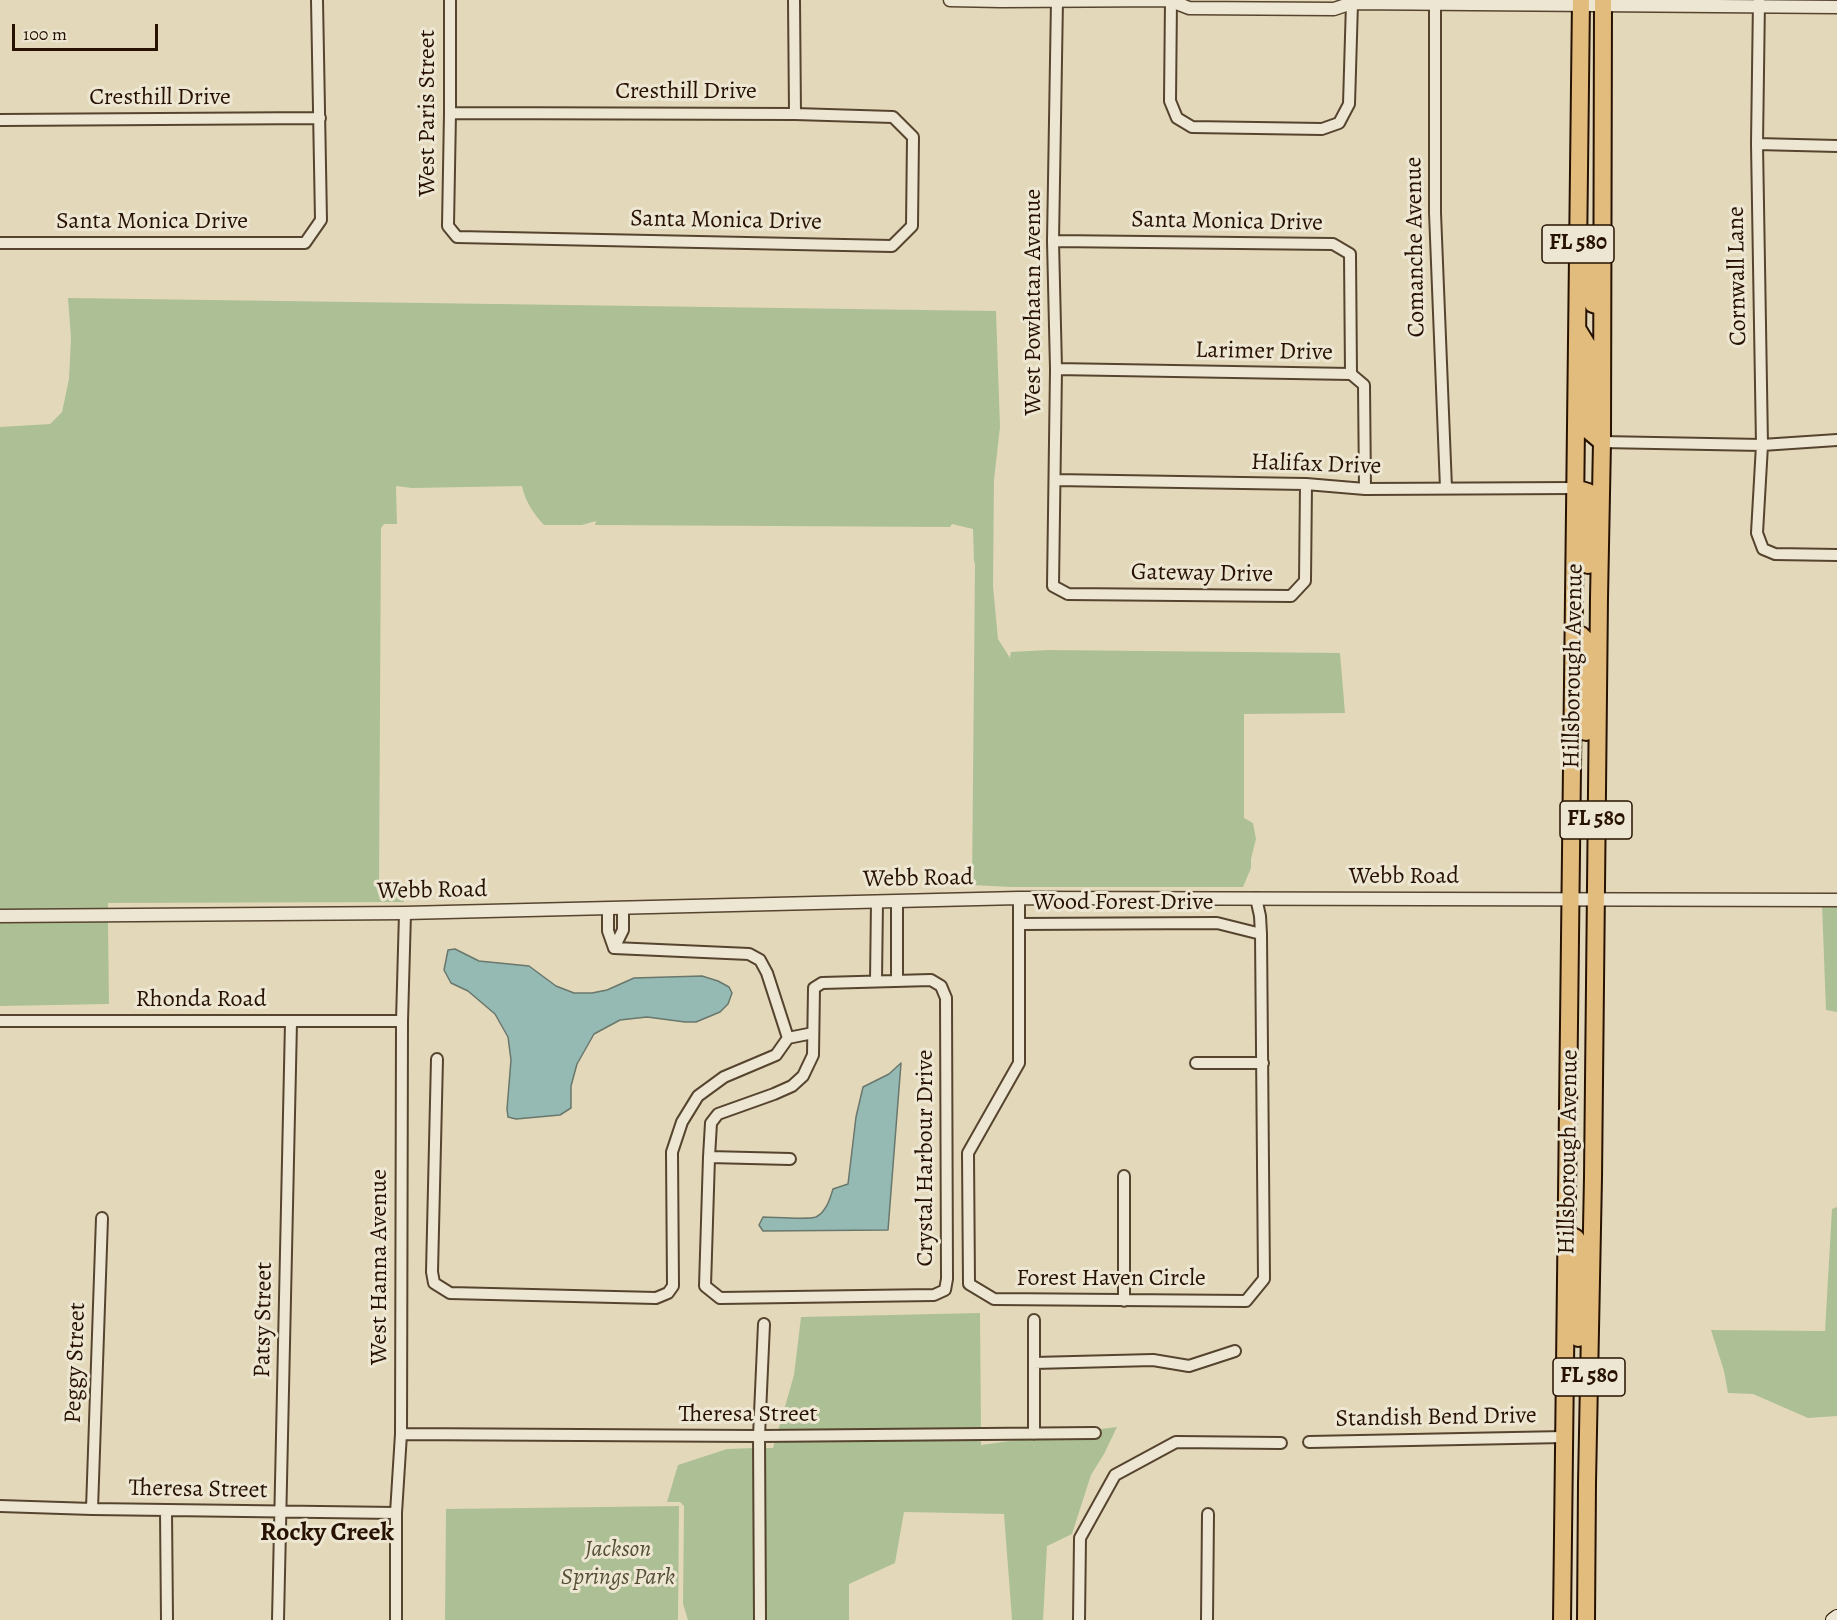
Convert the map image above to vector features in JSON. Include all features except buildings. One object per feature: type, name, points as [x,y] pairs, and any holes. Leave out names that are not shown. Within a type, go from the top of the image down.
[{"type":"main road","name":"Hillsborough Avenue","points":[[1562,1620],[1581,2]]},
{"type":"main road","name":"Hillsborough Avenue","points":[[1586,1620],[1602,442],[1603,2]]},
{"type":"main road","points":[[1578,236],[1586,242],[1589,252],[1593,304],[1602,309]]},
{"type":"main road","points":[[1577,329],[1589,348],[1589,431],[1602,442]]},
{"type":"main road","points":[[1575,488],[1588,492],[1588,580],[1599,592]]},
{"type":"main road","points":[[1574,633],[1586,639],[1586,732],[1589,738],[1597,742]]},
{"type":"main road","points":[[1569,1083],[1583,1088],[1585,1143],[1593,1152]]},
{"type":"main road","points":[[1568,1138],[1576,1164],[1579,1221],[1591,1233]]},
{"type":"main road","points":[[1567,1233],[1576,1238],[1579,1245],[1578,1357],[1589,1367]]},
{"type":"main road","points":[[1564,1380],[1574,1396],[1573,1464],[1587,1483]]},
{"type":"main road","points":[[1562,1576],[1587,1576]]},
{"type":"main road","points":[[1833,1620],[1837,1617]]},
{"type":"street","points":[[317,0],[320,118]]},
{"type":"street","name":"West Paris Street","points":[[448,226],[450,0]]},
{"type":"street","points":[[794,0],[795,114]]},
{"type":"street","points":[[950,0],[1172,0],[1189,8],[1334,9],[1348,2],[1759,3],[1837,7]]},
{"type":"street","points":[[1172,0],[1170,101],[1177,118],[1192,127],[1322,129],[1339,123],[1349,104],[1348,2]]},
{"type":"street","name":"West Powhatan Avenue","points":[[1056,1],[1053,241],[1056,369],[1053,586],[1068,594]]},
{"type":"street","name":"Cornwall Lane","points":[[1759,3],[1757,144],[1762,445],[1757,533],[1763,549],[1775,554],[1837,555]]},
{"type":"street","name":"Comanche Avenue","points":[[1435,4],[1435,213],[1446,489]]},
{"type":"street","name":"Cresthill Drive","points":[[450,113],[795,114],[893,117],[913,137]]},
{"type":"street","name":"Cresthill Drive","points":[[0,120],[320,118]]},
{"type":"street","name":"Santa Monica Drive","points":[[0,243],[305,243],[321,220],[320,118]]},
{"type":"street","name":"Santa Monica Drive","points":[[448,226],[457,237],[892,246],[912,226],[913,137]]},
{"type":"street","points":[[1757,144],[1837,146]]},
{"type":"street","name":"Santa Monica Drive","points":[[1053,241],[1332,244],[1350,254],[1351,374]]},
{"type":"street","name":"Larimer Drive","points":[[1056,369],[1351,374],[1364,385],[1365,489]]},
{"type":"street","points":[[1602,442],[1762,445],[1837,440]]},
{"type":"street","name":"Halifax Drive","points":[[1055,480],[1306,484],[1365,489],[1575,488]]},
{"type":"street","name":"Gateway Drive","points":[[1068,594],[1291,596],[1305,581],[1306,484]]},
{"type":"street","name":"Webb Road","points":[[0,916],[405,913],[1019,898],[1837,900]]},
{"type":"street","name":"Forest Haven Circle","points":[[1019,898],[1019,1063],[968,1153],[969,1284],[994,1299],[1246,1301],[1264,1280],[1261,934],[1256,898]]},
{"type":"street","points":[[876,981],[877,901]]},
{"type":"street","points":[[897,901],[897,981]]},
{"type":"street","points":[[608,908],[608,931],[614,948]]},
{"type":"street","points":[[614,948],[623,930],[623,908]]},
{"type":"street","name":"West Hanna Avenue","points":[[396,1620],[396,1513],[401,1434],[402,1021],[405,913]]},
{"type":"street","name":"Wood Forest Drive","points":[[1019,924],[1217,922],[1261,934]]},
{"type":"street","points":[[614,948],[749,954],[760,960],[767,973],[788,1038]]},
{"type":"street","name":"Crystal Harbour Drive","points":[[931,980],[941,986],[946,998],[947,1279],[945,1290],[934,1295],[720,1298],[705,1286],[711,1123],[718,1114],[792,1086],[803,1076],[813,1055],[814,988],[822,983],[876,981],[931,980]]},
{"type":"street","name":"Rhonda Road","points":[[0,1021],[402,1021]]},
{"type":"street","name":"Patsy Street","points":[[278,1620],[291,1022]]},
{"type":"street","points":[[437,1059],[432,1272],[434,1283],[450,1293],[656,1298],[668,1293],[673,1287],[672,1152],[682,1122],[698,1096],[723,1077],[776,1055],[788,1038],[813,1034]]},
{"type":"street","points":[[1196,1062],[1263,1063]]},
{"type":"street","points":[[709,1157],[790,1159]]},
{"type":"street","points":[[1124,1176],[1124,1300]]},
{"type":"street","name":"Peggy Street","points":[[92,1509],[102,1218]]},
{"type":"street","points":[[1034,1320],[1034,1434]]},
{"type":"street","points":[[760,1620],[759,1436],[764,1324]]},
{"type":"street","points":[[1034,1363],[1153,1360],[1189,1366],[1235,1351]]},
{"type":"street","name":"Theresa Street","points":[[401,1434],[759,1436],[1095,1433]]},
{"type":"street","name":"Standish Bend Drive","points":[[1310,1442],[1564,1437]]},
{"type":"street","points":[[1079,1620],[1080,1538],[1116,1475],[1176,1442],[1281,1443]]},
{"type":"street","name":"Theresa Street","points":[[0,1506],[166,1511],[396,1513]]},
{"type":"street","points":[[166,1511],[167,1620]]},
{"type":"street","points":[[1207,1620],[1208,1514]]},
{"type":"green space","points":[[68,298],[996,311],[1000,427],[994,480],[993,586],[998,639],[1010,658],[1011,652],[1048,650],[1340,653],[1345,713],[1244,714],[1244,818],[1253,823],[1256,839],[1251,868],[1243,887],[972,885],[975,564],[973,529],[952,524],[950,527],[595,525],[596,521],[582,525],[544,525],[530,507],[522,486],[412,488],[396,486],[397,524],[384,524],[381,528],[379,889],[382,894],[404,894],[404,902],[108,903],[108,911],[0,911],[0,427],[50,424],[62,412],[69,379],[71,338]]},
{"type":"green space","points":[[1822,905],[1837,905],[1837,1012],[1826,1010]]},
{"type":"green space","points":[[0,921],[108,921],[109,1004],[0,1006]]},
{"type":"green space","points":[[1837,1207],[1837,1416],[1808,1418],[1753,1394],[1728,1393],[1724,1371],[1711,1330],[1825,1331],[1832,1209]]},
{"type":"green space","points":[[980,1313],[981,1429],[778,1431],[794,1375],[801,1317]]},
{"type":"green space","points":[[1117,1427],[1091,1475],[1072,1534],[1047,1546],[1043,1620],[1012,1620],[1004,1514],[904,1512],[895,1563],[849,1584],[849,1620],[766,1620],[764,1448],[773,1448],[775,1441],[981,1439],[981,1445],[1025,1439],[1101,1438],[1101,1429]]},
{"type":"green space","points":[[753,1448],[755,1620],[688,1620],[683,1604],[684,1506],[680,1502],[667,1502],[678,1465],[727,1449]]},
{"type":"green space","name":"Jackson Springs Park","points":[[679,1506],[678,1620],[445,1620],[446,1509]]},
{"type":"water","points":[[455,949],[479,961],[529,966],[556,986],[574,993],[607,990],[634,978],[702,976],[729,987],[732,993],[728,1004],[720,1012],[696,1022],[647,1017],[620,1020],[594,1034],[577,1064],[571,1086],[571,1108],[560,1115],[516,1119],[508,1117],[507,1109],[511,1060],[508,1037],[495,1014],[468,991],[451,983],[444,970],[448,950]]},
{"type":"water","points":[[901,1063],[888,1230],[763,1231],[759,1225],[763,1217],[816,1217],[825,1209],[833,1189],[848,1184],[856,1117],[863,1087],[889,1074]]},
{"type":"district","name":"Rocky Creek","points":[[327,1534]]}]
